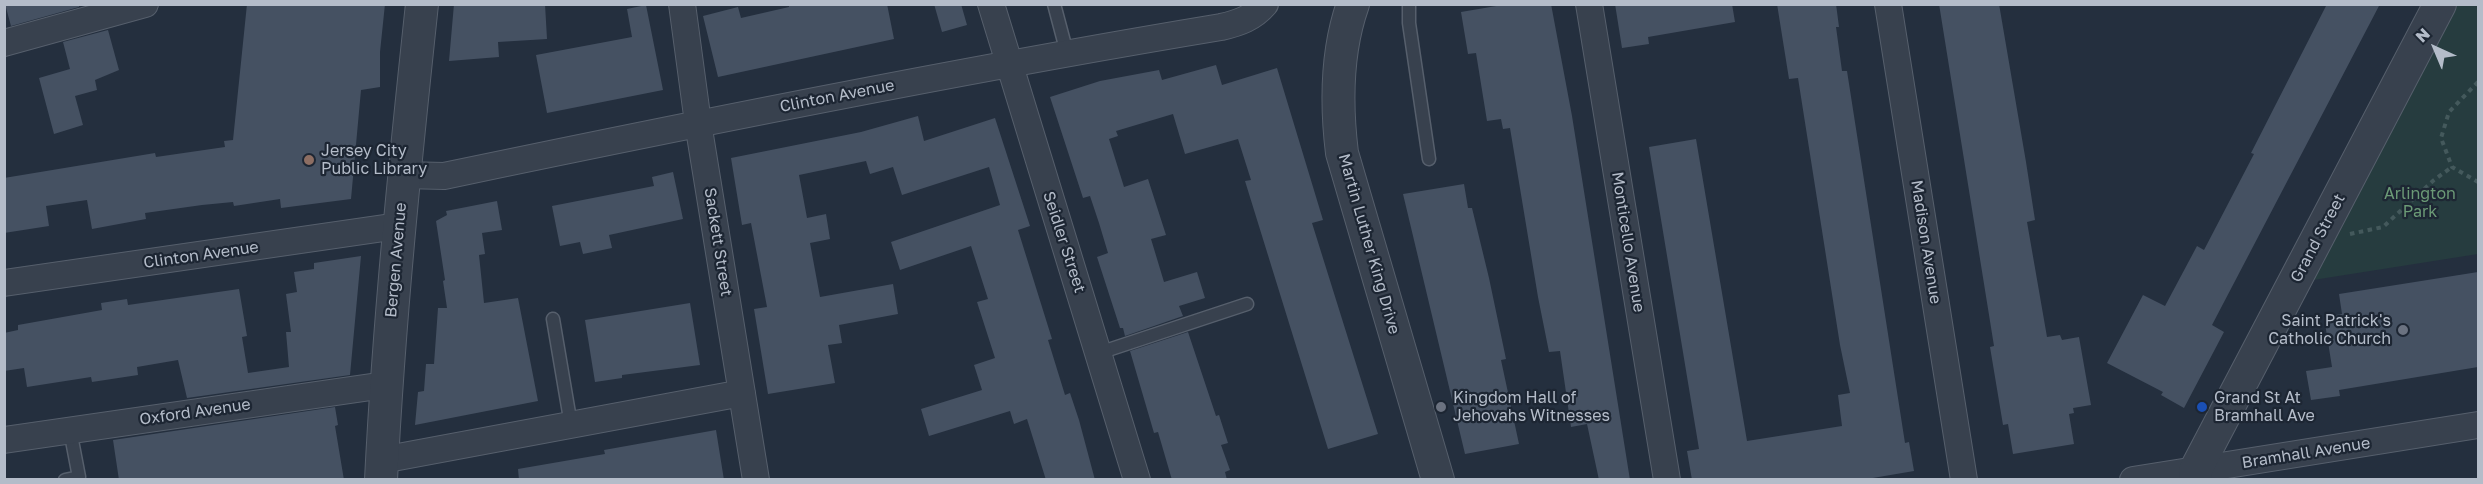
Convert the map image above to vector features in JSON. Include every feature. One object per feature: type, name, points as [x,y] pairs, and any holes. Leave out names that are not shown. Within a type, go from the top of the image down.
[{"type":"street","points":[[4,43],[146,4]]},
{"type":"street","name":"Bergen Avenue","points":[[382,470],[385,385],[398,226],[422,4]]},
{"type":"street","name":"Sackett Street","points":[[682,4],[698,123],[756,480]]},
{"type":"street","name":"Seidler Street","points":[[991,4],[1137,480]]},
{"type":"street","name":"Clinton Avenue","points":[[404,175],[444,176],[698,123],[1008,63],[1238,24],[1257,14],[1265,4]]},
{"type":"street","name":"Martin Luther King Drive","points":[[1353,4],[1341,55],[1338,118],[1342,153],[1438,480]]},
{"type":"street","name":"Monticello Avenue","points":[[1589,4],[1667,480]]},
{"type":"street","name":"Madison Avenue","points":[[1888,4],[1964,480]]},
{"type":"street","name":"Grand Street","points":[[2196,475],[2440,4]]},
{"type":"street","name":"Clinton Avenue","points":[[4,283],[398,226]]},
{"type":"street","name":"Oxford Avenue","points":[[4,440],[385,385]]},
{"type":"street","points":[[382,470],[571,425],[742,393]]},
{"type":"street","name":"Bramhall Avenue","points":[[2133,480],[2196,475],[2478,425]]},
{"type":"lane","points":[[1054,4],[1067,53]]},
{"type":"lane","points":[[1409,4],[1409,23],[1429,159]]},
{"type":"lane","points":[[1099,353],[1247,304]]},
{"type":"lane","points":[[553,319],[571,425]]},
{"type":"lane","points":[[65,480],[79,477],[70,430]]},
{"type":"path","points":[[2478,82],[2464,99],[2448,112],[2441,138],[2452,167],[2478,182]]},
{"type":"path","points":[[2348,234],[2383,227],[2434,180],[2452,167]]},
{"type":"green space","name":"Arlington Park","points":[[2457,5],[2478,5],[2478,254],[2313,280]]},
{"type":"building","points":[[5,4],[79,4],[79,7],[11,26]]},
{"type":"building","points":[[247,4],[385,4],[380,52],[380,87],[361,90],[351,199],[281,208],[280,199],[234,206],[233,202],[202,205],[145,213],[146,219],[92,229],[87,200],[46,206],[49,226],[4,233],[4,178],[155,153],[156,157],[225,147],[224,141],[233,140]]},
{"type":"building","points":[[454,4],[545,4],[547,39],[498,42],[499,57],[449,61]]},
{"type":"building","points":[[789,4],[887,4],[894,39],[718,77],[703,16],[738,7],[741,18],[789,7]]},
{"type":"building","points":[[934,4],[961,4],[967,25],[942,32]]},
{"type":"building","points":[[1508,4],[1551,4],[1572,116],[1630,480],[1599,480],[1587,424],[1571,427],[1560,351],[1549,352],[1510,128],[1503,129],[1501,119],[1487,121],[1476,53],[1468,54],[1461,12]]},
{"type":"building","points":[[1615,4],[1732,4],[1735,22],[1648,37],[1649,44],[1622,48]]},
{"type":"building","points":[[1777,4],[1836,4],[1839,27],[1836,27],[1842,71],[1847,71],[1905,443],[1909,442],[1914,471],[1861,480],[1692,480],[1687,451],[1699,449],[1649,147],[1696,139],[1747,441],[1842,426],[1838,395],[1850,393],[1840,345],[1798,78],[1789,79]]},
{"type":"building","points":[[1939,4],[1999,4],[2035,220],[2027,222],[2047,337],[2060,335],[2062,340],[2079,337],[2091,405],[2073,408],[2074,413],[2069,414],[2074,444],[2013,454],[2008,424],[2003,425],[1990,347],[1994,346]]},
{"type":"building","points":[[2327,4],[2380,4],[2212,325],[2224,332],[2184,408],[2161,395],[2163,392],[2107,363],[2143,295],[2165,306],[2197,246],[2204,250]]},
{"type":"building","points":[[646,5],[663,90],[547,113],[536,55],[632,37],[627,9]]},
{"type":"building","points":[[108,30],[119,70],[95,80],[97,90],[75,96],[83,125],[54,134],[39,78],[70,69],[63,42]]},
{"type":"building","points":[[1216,65],[1222,85],[1277,68],[1323,220],[1312,223],[1378,434],[1328,449],[1245,181],[1251,180],[1238,139],[1185,154],[1173,114],[1116,131],[1118,136],[1109,139],[1124,187],[1148,179],[1166,235],[1151,239],[1164,282],[1197,272],[1205,298],[1179,306],[1183,316],[1125,336],[1123,328],[1120,328],[1097,257],[1108,253],[1099,223],[1090,196],[1083,198],[1050,97],[1100,81],[1159,70],[1162,80]]},
{"type":"building","points":[[918,116],[924,141],[995,118],[1030,226],[1018,230],[1052,339],[1048,340],[1065,395],[1070,393],[1095,480],[1046,480],[1027,419],[1014,424],[1010,411],[929,436],[921,409],[982,390],[974,365],[995,358],[977,302],[988,299],[971,246],[900,270],[891,242],[1000,205],[989,167],[902,195],[893,167],[870,174],[866,161],[799,175],[807,218],[826,214],[830,239],[810,243],[820,297],[893,284],[898,314],[839,325],[842,343],[828,345],[835,383],[768,394],[754,309],[767,307],[751,223],[742,225],[731,158],[861,132]]},
{"type":"building","points":[[673,172],[683,219],[609,235],[612,248],[583,254],[580,242],[560,246],[552,206],[654,186],[652,177]]},
{"type":"building","points":[[1464,184],[1468,208],[1472,208],[1489,278],[1506,359],[1501,360],[1519,444],[1465,454],[1403,194]]},
{"type":"building","points":[[497,201],[502,230],[482,233],[485,254],[479,255],[484,303],[518,298],[538,401],[415,425],[418,392],[424,391],[426,364],[434,364],[438,308],[447,308],[436,221],[447,215],[446,211]]},
{"type":"building","points":[[361,256],[350,375],[187,398],[178,360],[137,367],[138,375],[92,382],[91,377],[27,387],[24,368],[4,371],[4,333],[18,330],[18,325],[102,310],[101,303],[127,299],[128,305],[239,289],[247,336],[242,337],[248,373],[289,367],[286,332],[291,332],[286,294],[297,292],[294,272],[314,269],[314,263]]},
{"type":"building","name":"Saint Patrick's Catholic Church","points":[[2478,272],[2478,367],[2339,390],[2340,396],[2311,400],[2306,371],[2332,367],[2324,317],[2342,314],[2339,294]]},
{"type":"building","points":[[690,303],[700,365],[622,375],[622,378],[595,382],[585,320]]},
{"type":"building","points":[[1188,332],[1216,416],[1219,415],[1228,443],[1221,445],[1230,470],[1225,472],[1227,480],[1172,480],[1158,432],[1154,433],[1130,351]]},
{"type":"building","points":[[335,407],[338,425],[335,426],[344,480],[119,480],[113,440]]},
{"type":"building","points":[[716,430],[724,480],[519,480],[518,469],[605,454],[604,450]]},
{"type":"place","name":"Jersey City Public Library","points":[[309,160]]},
{"type":"place","name":"Saint Patrick's Catholic Church","points":[[2403,330]]},
{"type":"place","name":"Kingdom Hall of Jehovahs Witnesses","points":[[1441,407]]},
{"type":"place","name":"Grand St At Bramhall Ave","points":[[2202,407]]}]
